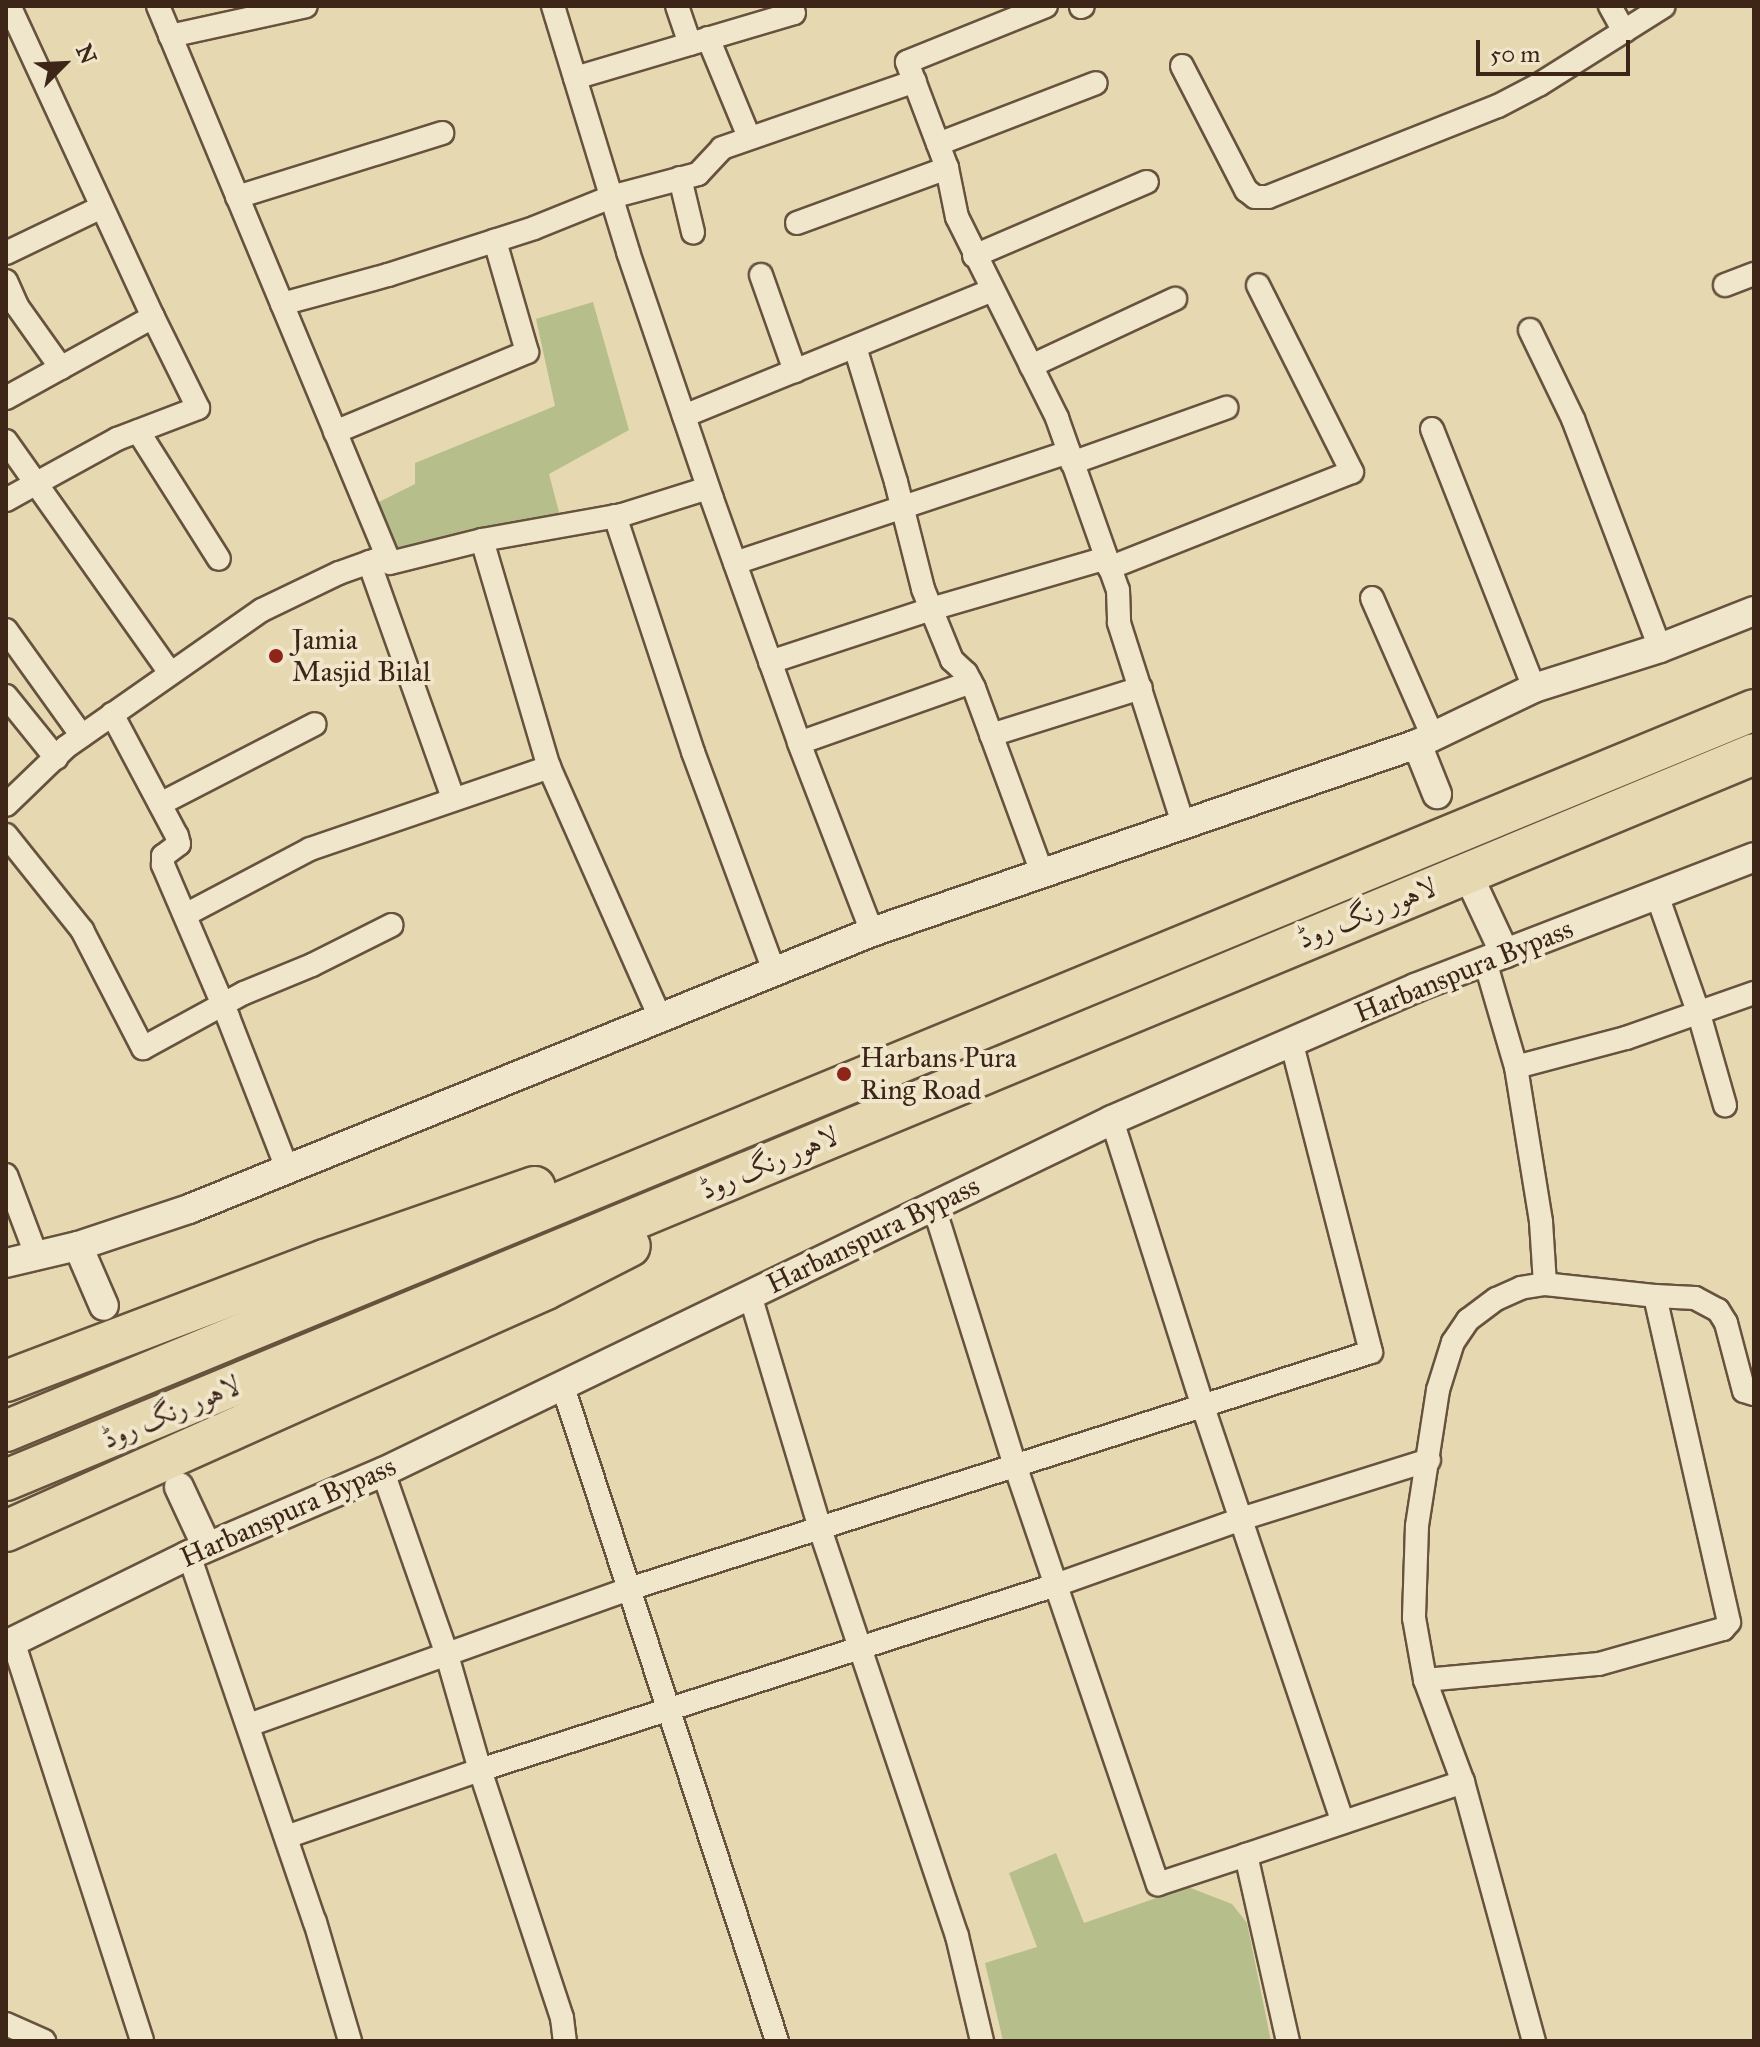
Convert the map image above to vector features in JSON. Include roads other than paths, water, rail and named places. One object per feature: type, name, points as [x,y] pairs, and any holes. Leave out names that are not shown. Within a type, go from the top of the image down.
[{"type":"highway","name":"لاہور رنگ روڈ","points":[[6,1431],[1754,710]]},
{"type":"highway","name":"لاہور رنگ روڈ","points":[[6,1480],[1754,754]]},
{"type":"highway","points":[[6,1381],[339,1255],[850,1084]]},
{"type":"highway","points":[[6,1531],[546,1289],[864,1124]]},
{"type":"street","points":[[6,500],[138,431],[198,408],[9,6]]},
{"type":"street","points":[[158,6],[335,432],[453,798]]},
{"type":"street","points":[[170,36],[306,6]]},
{"type":"street","points":[[553,6],[611,197],[708,488],[799,743],[872,932]]},
{"type":"street","points":[[677,6],[699,41],[749,137]]},
{"type":"street","points":[[575,78],[794,13],[791,6]]},
{"type":"street","points":[[1046,6],[907,62],[947,168],[957,217],[991,291],[1031,366],[1070,458],[1118,590],[1119,623],[1183,823]]},
{"type":"street","points":[[1610,6],[1624,31]]},
{"type":"street","points":[[1182,66],[1246,190],[1255,197],[1268,197],[1498,106],[1540,84],[1664,6]]},
{"type":"street","points":[[282,304],[495,241],[611,197],[698,174],[722,148],[915,81]]},
{"type":"street","points":[[938,144],[1096,83]]},
{"type":"street","points":[[237,197],[442,133]]},
{"type":"street","points":[[797,223],[947,168]]},
{"type":"street","points":[[680,178],[693,232]]},
{"type":"street","points":[[974,256],[1147,182]]},
{"type":"street","points":[[6,253],[102,207]]},
{"type":"street","points":[[335,432],[527,352],[495,241]]},
{"type":"street","points":[[1725,285],[1754,274]]},
{"type":"street","points":[[761,275],[795,371]]},
{"type":"street","points":[[6,281],[17,306],[61,368]]},
{"type":"street","points":[[770,662],[931,609],[1108,563],[1352,472],[1258,285]]},
{"type":"street","points":[[684,416],[991,291]]},
{"type":"street","points":[[1031,366],[1175,299]]},
{"type":"street","points":[[6,398],[153,317]]},
{"type":"street","points":[[1530,330],[1573,419],[1660,648]]},
{"type":"street","points":[[855,347],[931,609],[952,660],[971,682],[1041,870]]},
{"type":"street","points":[[735,563],[1226,408]]},
{"type":"street","points":[[1432,429],[1534,688]]},
{"type":"street","points":[[138,431],[219,559]]},
{"type":"street","points":[[6,441],[170,673]]},
{"type":"street","points":[[6,805],[82,736],[262,610],[378,559],[390,563],[482,540],[615,516],[708,488]]},
{"type":"street","points":[[615,516],[693,752],[774,971]]},
{"type":"street","points":[[482,540],[549,767],[661,1020]]},
{"type":"street","points":[[1372,598],[1425,740],[1437,794]]},
{"type":"street","points":[[6,1263],[78,1246],[288,1171],[872,932],[1041,870],[1425,740],[1534,688],[1660,648],[1754,611]]},
{"type":"street","points":[[6,630],[82,736]]},
{"type":"street","points":[[799,743],[971,682]]},
{"type":"street","points":[[991,735],[1141,688]]},
{"type":"street","points":[[6,696],[56,758]]},
{"type":"street","points":[[112,714],[179,844],[163,856],[163,865],[224,1007],[288,1171]]},
{"type":"street","points":[[160,804],[315,724]]},
{"type":"street","points":[[185,915],[310,849],[549,767]]},
{"type":"street","points":[[6,835],[82,930],[143,1048],[224,1007],[244,993],[312,965],[392,925]]},
{"type":"street","name":"Harbanspura Bypass","points":[[10,1643],[198,1551],[383,1472],[1112,1120],[1291,1041],[1754,857]]},
{"type":"street","points":[[1476,892],[1495,958],[1516,1067],[1541,1222],[1545,1284]]},
{"type":"street","points":[[1657,895],[1699,1014],[1725,1105]]},
{"type":"street","points":[[1516,1067],[1626,1038],[1754,993]]},
{"type":"street","points":[[249,1725],[629,1589],[1371,1352],[1291,1041]]},
{"type":"street","points":[[1112,1120],[1203,1407],[1343,1822]]},
{"type":"street","points":[[6,1175],[37,1257]]},
{"type":"street","points":[[933,1204],[1015,1465],[1158,1884],[1463,1782]]},
{"type":"street","points":[[78,1246],[104,1306]]},
{"type":"street","points":[[1534,2041],[1463,1782],[1425,1680],[1414,1618],[1417,1526],[1438,1390],[1453,1342],[1468,1320],[1496,1299],[1521,1288],[1545,1284],[1695,1298],[1718,1310],[1726,1323],[1744,1391],[1754,1394]]},
{"type":"street","points":[[750,1295],[820,1529],[957,1936],[982,2041]]},
{"type":"street","points":[[1425,1680],[1599,1664],[1726,1626],[1729,1610],[1655,1296]]},
{"type":"street","points":[[562,1384],[777,2041]]},
{"type":"street","points":[[286,1837],[480,1770],[1056,1585],[1241,1519],[1429,1460]]},
{"type":"street","points":[[383,1472],[447,1655],[480,1770],[562,2018],[565,2041]]},
{"type":"street","points":[[179,1487],[249,1725],[347,2022],[350,2041]]},
{"type":"street","points":[[10,1643],[142,2041]]},
{"type":"street","points":[[1246,1855],[1288,2041]]},
{"type":"street","points":[[6,2024],[44,2041]]},
{"type":"tunnel","points":[[111,1321],[174,1475]]},
{"type":"place","name":"Jamia Masjid Bilal","points":[[276,656]]},
{"type":"place","name":"Harbans Pura Ring Road","points":[[844,1074]]}]
